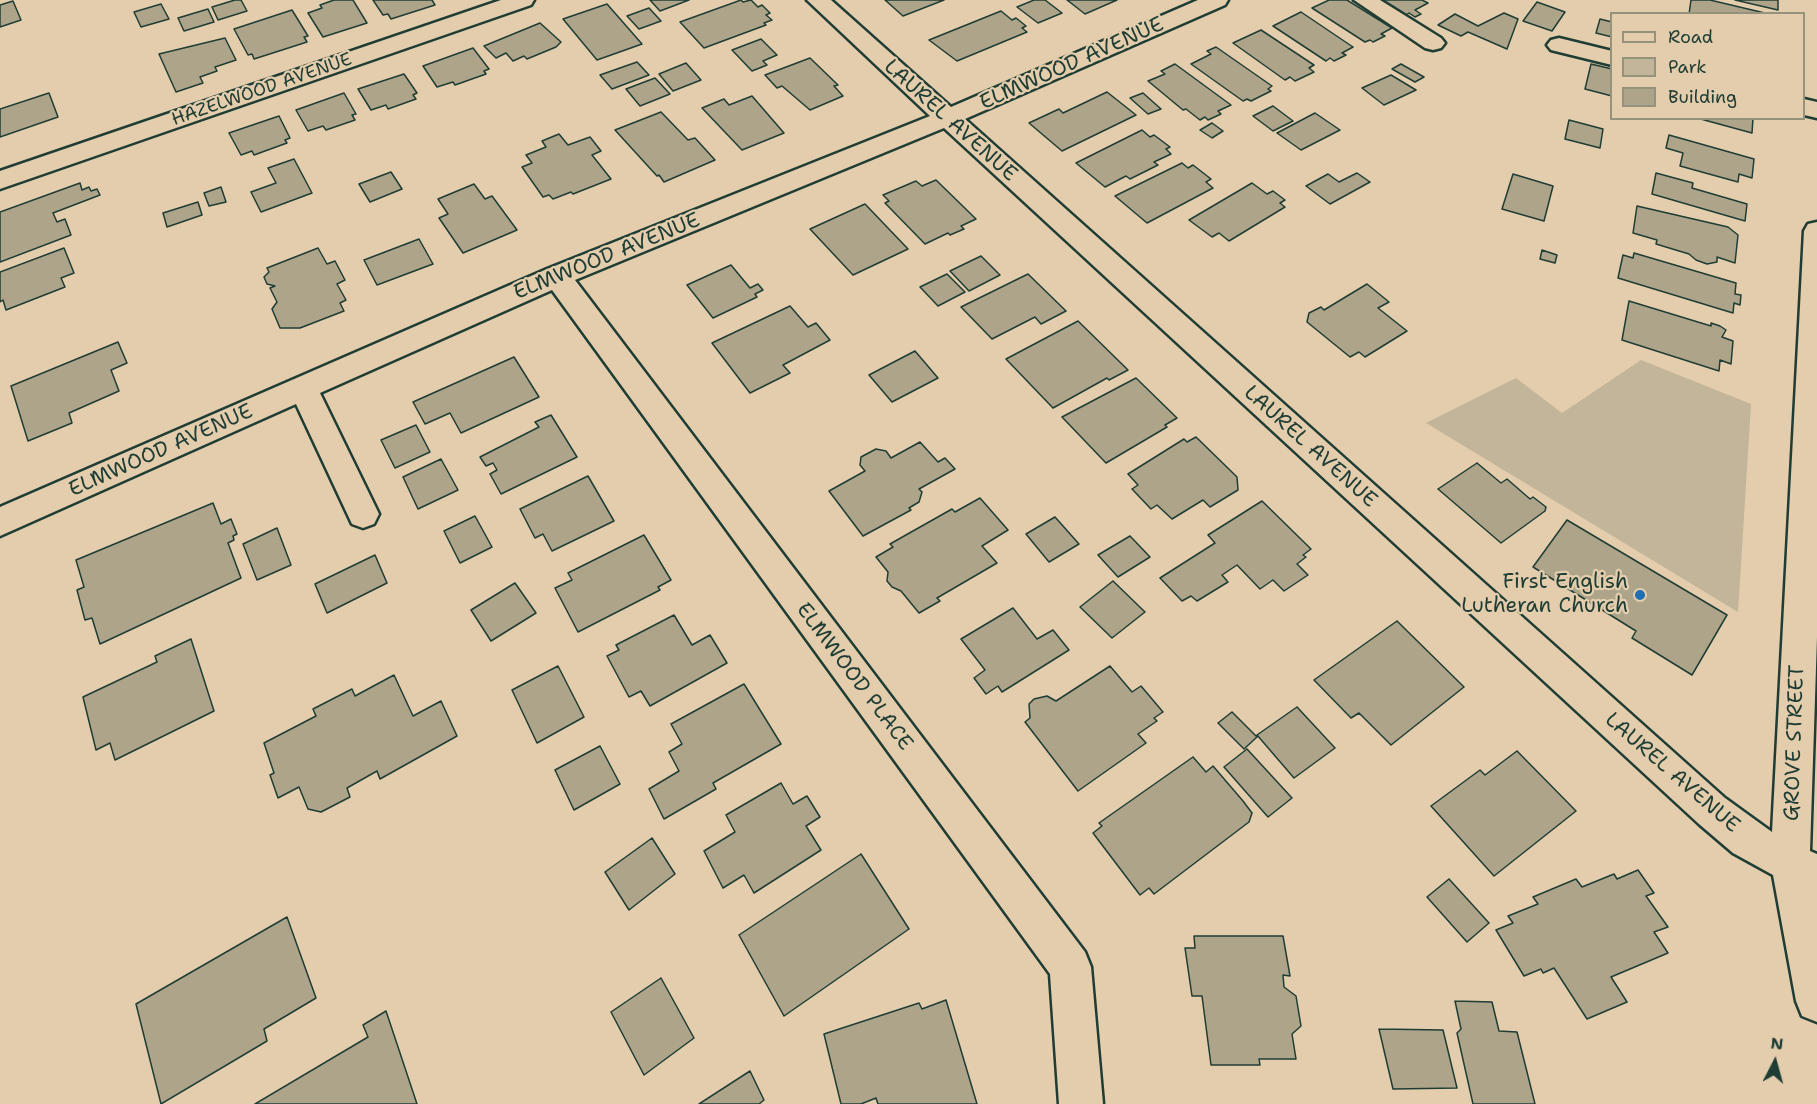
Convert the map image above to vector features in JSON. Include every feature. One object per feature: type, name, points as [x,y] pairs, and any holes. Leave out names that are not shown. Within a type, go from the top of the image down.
[{"type":"street","name":"HAZELWOOD AVENUE","points":[[0,180],[524,0]]},
{"type":"street","name":"LAUREL AVENUE","points":[[818,0],[1712,811],[1747,839],[1804,869]]},
{"type":"street","name":"ELMWOOD AVENUE","points":[[0,522],[557,276],[947,118],[1217,0]]},
{"type":"street","points":[[1365,0],[1433,43]]},
{"type":"street","points":[[1559,45],[1610,58]]},
{"type":"street","name":"GROVE STREET","points":[[1817,231],[1804,869],[1817,1001]]},
{"type":"street","name":"ELMWOOD PLACE","points":[[557,276],[1070,967],[1080,1104]]},
{"type":"street","points":[[303,388],[363,514]]},
{"type":"green space","points":[[1641,360],[1751,404],[1738,612],[1426,423],[1516,378],[1562,413]]},
{"type":"building","points":[[241,0],[247,11],[218,20],[212,7]]},
{"type":"building","points":[[334,0],[353,0],[367,23],[323,37],[308,13]]},
{"type":"building","points":[[373,0],[432,0],[435,5],[391,19],[388,14],[383,15]]},
{"type":"building","points":[[650,0],[689,0],[660,11]]},
{"type":"building","points":[[741,0],[743,2],[751,0],[758,7],[762,5],[770,13],[766,15],[772,20],[764,23],[766,25],[704,48],[680,22]]},
{"type":"building","points":[[885,0],[944,0],[903,16]]},
{"type":"building","points":[[1034,0],[1045,0],[1062,13],[1038,23],[1017,7]]},
{"type":"building","points":[[1067,0],[1117,0],[1085,14]]},
{"type":"building","points":[[1329,0],[1347,0],[1392,28],[1381,34],[1385,36],[1373,42],[1370,40],[1365,42],[1312,8]]},
{"type":"building","points":[[1371,0],[1422,0],[1428,3],[1415,10],[1421,14],[1415,17],[1409,13],[1403,17]]},
{"type":"building","points":[[1691,0],[1710,0],[1761,12],[1689,12]]},
{"type":"building","points":[[1735,0],[1778,0],[1778,10]]},
{"type":"building","points":[[13,1],[21,20],[0,27],[0,5]]},
{"type":"building","points":[[1537,2],[1565,12],[1552,31],[1523,21]]},
{"type":"building","points":[[161,4],[169,19],[141,27],[134,12]]},
{"type":"building","points":[[607,4],[642,44],[597,60],[563,19]]},
{"type":"building","points":[[649,8],[661,21],[639,29],[627,16]]},
{"type":"building","points":[[208,9],[214,22],[184,31],[178,18]]},
{"type":"building","points":[[292,10],[308,36],[304,37],[307,42],[254,59],[252,54],[248,55],[234,29]]},
{"type":"building","points":[[1001,11],[1012,20],[1016,18],[1026,26],[1022,28],[1027,32],[957,61],[929,40]]},
{"type":"building","points":[[1301,12],[1353,47],[1342,53],[1346,55],[1334,61],[1330,58],[1326,61],[1273,26]]},
{"type":"building","points":[[1504,13],[1518,19],[1507,49],[1468,32],[1461,36],[1438,25],[1455,14],[1478,26]]},
{"type":"building","points":[[1600,19],[1610,22],[1610,36],[1596,33]]},
{"type":"building","points":[[540,23],[561,42],[556,47],[527,59],[524,56],[513,61],[506,53],[496,58],[484,46]]},
{"type":"building","points":[[1261,30],[1314,65],[1309,68],[1314,72],[1295,81],[1290,77],[1285,80],[1233,43]]},
{"type":"building","points":[[225,38],[236,60],[215,67],[217,71],[200,77],[203,83],[176,92],[159,54]]},
{"type":"building","points":[[761,39],[777,55],[763,61],[767,65],[752,71],[732,50]]},
{"type":"building","points":[[1216,47],[1272,86],[1268,89],[1271,91],[1251,101],[1247,99],[1243,101],[1191,64],[1211,54],[1207,51]]},
{"type":"building","points":[[473,48],[489,69],[484,71],[486,74],[455,85],[453,82],[437,87],[423,66]]},
{"type":"building","points":[[810,58],[838,85],[834,86],[843,96],[810,110],[782,86],[777,88],[765,75]]},
{"type":"building","points":[[637,62],[649,75],[612,89],[600,75]]},
{"type":"building","points":[[686,63],[701,80],[673,91],[659,74]]},
{"type":"building","points":[[1175,64],[1231,105],[1218,111],[1221,114],[1208,120],[1205,117],[1200,120],[1186,109],[1183,110],[1148,81],[1165,74],[1161,71]]},
{"type":"building","points":[[1401,64],[1424,77],[1415,82],[1392,69]]},
{"type":"building","points":[[1591,64],[1610,69],[1610,95],[1585,89]]},
{"type":"building","points":[[404,74],[417,93],[413,95],[416,99],[388,109],[386,105],[371,110],[358,89]]},
{"type":"building","points":[[1391,75],[1416,90],[1384,105],[1362,88]]},
{"type":"building","points":[[655,78],[670,94],[640,106],[626,89]]},
{"type":"building","points":[[1107,92],[1136,115],[1062,151],[1029,123],[1059,109],[1063,113]]},
{"type":"building","points":[[49,93],[58,117],[0,137],[0,109]]},
{"type":"building","points":[[344,93],[356,114],[352,115],[355,120],[326,130],[323,126],[308,131],[296,110]]},
{"type":"building","points":[[1143,93],[1161,109],[1148,114],[1130,98]]},
{"type":"building","points":[[752,96],[784,133],[742,150],[702,108],[724,99],[729,105]]},
{"type":"building","points":[[1273,106],[1293,121],[1273,131],[1253,116]]},
{"type":"building","points":[[661,112],[688,140],[695,138],[715,160],[664,182],[659,175],[657,176],[615,130]]},
{"type":"building","points":[[1315,113],[1340,130],[1301,150],[1277,133]]},
{"type":"building","points":[[279,116],[290,138],[285,140],[287,143],[254,155],[252,151],[241,155],[229,133]]},
{"type":"building","points":[[1569,120],[1603,129],[1600,148],[1565,139]]},
{"type":"building","points":[[1704,120],[1753,120],[1752,133]]},
{"type":"building","points":[[1212,123],[1223,131],[1212,138],[1200,130]]},
{"type":"building","points":[[1142,130],[1150,137],[1154,135],[1170,147],[1166,149],[1171,154],[1154,162],[1158,165],[1130,179],[1126,176],[1105,187],[1076,163]]},
{"type":"building","points":[[559,134],[568,145],[590,137],[601,151],[592,155],[611,179],[573,194],[571,192],[553,199],[549,195],[543,197],[522,167],[532,163],[526,155],[546,147],[542,141]]},
{"type":"building","points":[[1669,135],[1754,159],[1752,178],[1739,174],[1738,182],[1680,166],[1683,153],[1666,148]]},
{"type":"building","points":[[294,159],[312,193],[261,212],[251,192],[276,183],[268,168]]},
{"type":"building","points":[[1182,163],[1188,168],[1193,165],[1211,179],[1206,182],[1213,188],[1147,223],[1115,196]]},
{"type":"building","points":[[391,172],[402,189],[370,202],[359,184]]},
{"type":"building","points":[[1357,173],[1370,182],[1330,204],[1306,186],[1328,174],[1339,182]]},
{"type":"building","points":[[1656,173],[1693,183],[1692,188],[1747,204],[1745,221],[1652,194]]},
{"type":"building","points":[[1513,174],[1553,186],[1544,221],[1502,209]]},
{"type":"building","points":[[936,180],[976,219],[961,226],[964,229],[950,235],[948,233],[925,244],[885,203],[889,201],[883,195],[916,181],[922,186]]},
{"type":"building","points":[[80,183],[82,190],[89,187],[91,191],[97,189],[100,195],[53,213],[57,222],[65,219],[71,235],[0,262],[0,212]]},
{"type":"building","points":[[1252,183],[1267,194],[1273,191],[1285,200],[1280,203],[1285,207],[1229,241],[1219,233],[1212,237],[1189,220]]},
{"type":"building","points":[[474,184],[485,199],[492,196],[517,230],[463,253],[439,218],[448,214],[438,199]]},
{"type":"building","points":[[221,187],[226,202],[209,206],[204,193]]},
{"type":"building","points":[[198,202],[202,215],[167,227],[163,213]]},
{"type":"building","points":[[865,204],[908,249],[853,275],[810,229]]},
{"type":"building","points":[[1637,206],[1728,227],[1738,235],[1735,263],[1717,257],[1717,262],[1707,264],[1696,260],[1689,254],[1656,244],[1657,240],[1633,233]]},
{"type":"building","points":[[419,239],[433,264],[377,285],[364,260]]},
{"type":"building","points":[[64,248],[74,273],[61,278],[65,287],[6,310],[3,300],[0,302],[0,272]]},
{"type":"building","points":[[318,248],[327,264],[335,261],[345,280],[337,284],[346,300],[340,303],[344,311],[300,328],[280,328],[272,309],[277,302],[270,288],[275,286],[267,284],[264,277],[269,272],[267,268]]},
{"type":"building","points":[[1542,250],[1557,255],[1555,263],[1540,259]]},
{"type":"building","points":[[1634,253],[1736,283],[1735,294],[1741,295],[1740,305],[1734,303],[1733,313],[1618,278],[1623,255],[1633,258]]},
{"type":"building","points":[[981,256],[1000,275],[969,291],[950,271]]},
{"type":"building","points":[[731,265],[750,288],[758,284],[763,290],[755,294],[757,297],[713,318],[687,285]]},
{"type":"building","points":[[947,274],[965,292],[938,306],[920,287]]},
{"type":"building","points":[[1028,274],[1066,311],[1041,324],[1035,317],[992,339],[961,307]]},
{"type":"building","points":[[1367,284],[1389,302],[1378,308],[1407,331],[1365,357],[1359,352],[1350,357],[1307,322],[1309,313],[1321,307],[1324,310]]},
{"type":"building","points":[[1629,301],[1711,326],[1711,323],[1720,326],[1726,330],[1722,337],[1733,341],[1731,364],[1720,360],[1719,371],[1622,340]]},
{"type":"building","points":[[790,306],[808,327],[816,323],[830,340],[783,365],[790,373],[750,393],[712,343]]},
{"type":"building","points":[[1078,321],[1128,370],[1109,380],[1107,378],[1053,408],[1006,359]]},
{"type":"building","points":[[118,342],[127,363],[111,370],[119,391],[69,413],[72,423],[28,441],[11,386]]},
{"type":"building","points":[[915,351],[938,378],[892,402],[869,375]]},
{"type":"building","points":[[514,357],[539,397],[461,433],[450,413],[425,424],[413,402]]},
{"type":"building","points":[[1136,378],[1177,418],[1165,425],[1167,427],[1106,463],[1062,417]]},
{"type":"building","points":[[551,415],[577,457],[501,494],[490,474],[497,470],[493,463],[486,466],[480,457],[539,427],[535,422]]},
{"type":"building","points":[[416,425],[430,452],[395,468],[381,440]]},
{"type":"building","points":[[1196,437],[1237,477],[1238,490],[1210,507],[1203,500],[1172,519],[1157,505],[1151,509],[1132,489],[1138,485],[1128,474],[1184,439],[1187,442]]},
{"type":"building","points":[[920,442],[938,462],[945,458],[955,469],[919,489],[922,492],[919,502],[909,508],[911,510],[863,536],[829,491],[865,471],[860,465],[861,457],[876,449],[886,451],[891,458]]},
{"type":"building","points":[[441,459],[458,490],[418,509],[403,477]]},
{"type":"building","points":[[1477,463],[1501,483],[1507,479],[1530,499],[1533,497],[1546,507],[1545,511],[1501,543],[1438,489]]},
{"type":"building","points":[[588,476],[614,521],[552,551],[543,534],[535,538],[520,509]]},
{"type":"building","points":[[980,498],[1008,530],[982,546],[997,563],[937,598],[940,601],[919,613],[901,591],[892,587],[887,581],[888,572],[876,557],[893,547],[890,544],[952,509],[955,512]]},
{"type":"building","points":[[1262,501],[1311,549],[1303,555],[1306,557],[1297,564],[1308,575],[1284,591],[1273,580],[1260,589],[1237,565],[1222,575],[1228,582],[1197,601],[1191,596],[1182,601],[1160,578],[1215,543],[1208,535]]},
{"type":"building","points":[[213,503],[221,524],[231,519],[237,534],[233,536],[234,540],[228,543],[241,578],[100,644],[92,618],[85,620],[77,590],[84,587],[76,560]]},
{"type":"building","points":[[475,516],[492,547],[460,563],[444,531]]},
{"type":"building","points":[[1055,517],[1079,544],[1049,562],[1026,534]]},
{"type":"building","points":[[1567,520],[1727,615],[1692,675],[1632,638],[1636,631],[1533,567]]},
{"type":"building","points":[[277,528],[291,565],[257,580],[243,544]]},
{"type":"building","points":[[644,535],[671,580],[658,587],[660,590],[578,632],[555,588],[572,580],[568,573]]},
{"type":"building","points":[[1130,536],[1150,557],[1118,577],[1098,555]]},
{"type":"building","points":[[375,555],[387,583],[327,613],[315,584]]},
{"type":"building","points":[[1113,581],[1145,612],[1112,638],[1080,607]]},
{"type":"building","points":[[515,583],[536,613],[491,641],[471,610]]},
{"type":"building","points":[[1013,608],[1037,639],[1053,630],[1069,650],[1002,692],[998,686],[986,694],[974,678],[985,670],[961,639]]},
{"type":"building","points":[[674,615],[692,645],[710,635],[727,663],[650,706],[641,691],[629,697],[607,656],[619,650],[616,645]]},
{"type":"building","points":[[1397,621],[1464,687],[1391,745],[1359,713],[1351,718],[1314,680]]},
{"type":"building","points":[[191,639],[214,711],[115,760],[110,743],[96,750],[83,697],[157,662],[155,656]]},
{"type":"building","points":[[558,666],[584,717],[537,743],[512,690]]},
{"type":"building","points":[[1110,666],[1132,692],[1141,686],[1163,712],[1154,718],[1157,721],[1138,734],[1146,743],[1078,791],[1025,722],[1030,718],[1029,704],[1034,699],[1047,696],[1056,701]]},
{"type":"building","points":[[394,675],[413,716],[441,701],[457,736],[380,779],[377,771],[347,788],[350,797],[321,812],[308,809],[299,787],[278,798],[270,775],[274,773],[264,743],[316,716],[313,709],[352,689],[355,696]]},
{"type":"building","points":[[744,684],[781,744],[713,783],[716,789],[664,819],[649,789],[679,771],[669,752],[682,744],[671,724]]},
{"type":"building","points":[[1297,707],[1335,748],[1294,778],[1257,735]]},
{"type":"building","points":[[1232,712],[1257,737],[1244,749],[1218,723]]},
{"type":"building","points":[[600,746],[620,784],[574,810],[555,770]]},
{"type":"building","points":[[1247,749],[1292,798],[1268,817],[1224,767]]},
{"type":"building","points":[[1517,751],[1576,811],[1494,876],[1431,806],[1480,770],[1485,775]]},
{"type":"building","points":[[1193,757],[1206,772],[1213,766],[1252,813],[1249,822],[1154,894],[1149,888],[1140,895],[1093,833],[1102,826],[1099,823]]},
{"type":"building","points":[[781,783],[793,804],[807,796],[820,817],[806,826],[821,850],[754,893],[744,875],[723,888],[704,851],[735,832],[726,815]]},
{"type":"building","points":[[652,838],[675,874],[629,910],[605,872]]},
{"type":"building","points":[[861,854],[909,929],[784,1016],[739,935]]},
{"type":"building","points":[[1638,870],[1654,893],[1646,896],[1668,927],[1654,932],[1668,953],[1611,977],[1627,1002],[1587,1019],[1554,968],[1543,973],[1541,969],[1524,976],[1496,930],[1513,923],[1508,916],[1538,904],[1533,897],[1576,879],[1582,887],[1614,874],[1617,879]]},
{"type":"building","points":[[1449,879],[1489,923],[1467,942],[1427,897]]},
{"type":"building","points":[[287,917],[316,998],[264,1029],[267,1041],[161,1104],[136,1004]]},
{"type":"building","points":[[1194,936],[1283,936],[1290,976],[1283,975],[1284,987],[1296,996],[1301,1026],[1292,1034],[1296,1059],[1259,1059],[1260,1065],[1211,1065],[1202,996],[1192,996],[1185,948],[1195,948]]},
{"type":"building","points":[[661,978],[694,1038],[644,1075],[611,1012]]},
{"type":"building","points":[[946,1000],[977,1104],[878,1104],[876,1098],[861,1104],[841,1104],[824,1034],[919,1003],[922,1009]]},
{"type":"building","points":[[1455,1001],[1492,1002],[1499,1031],[1517,1032],[1535,1104],[1473,1104],[1457,1033],[1461,1029]]},
{"type":"building","points":[[386,1011],[417,1104],[255,1104],[368,1037],[363,1025]]},
{"type":"building","points":[[1379,1029],[1443,1030],[1457,1088],[1393,1089]]},
{"type":"building","points":[[750,1071],[764,1100],[759,1104],[699,1104]]},
{"type":"place","name":"First English Lutheran Church","points":[[1640,595]]}]
